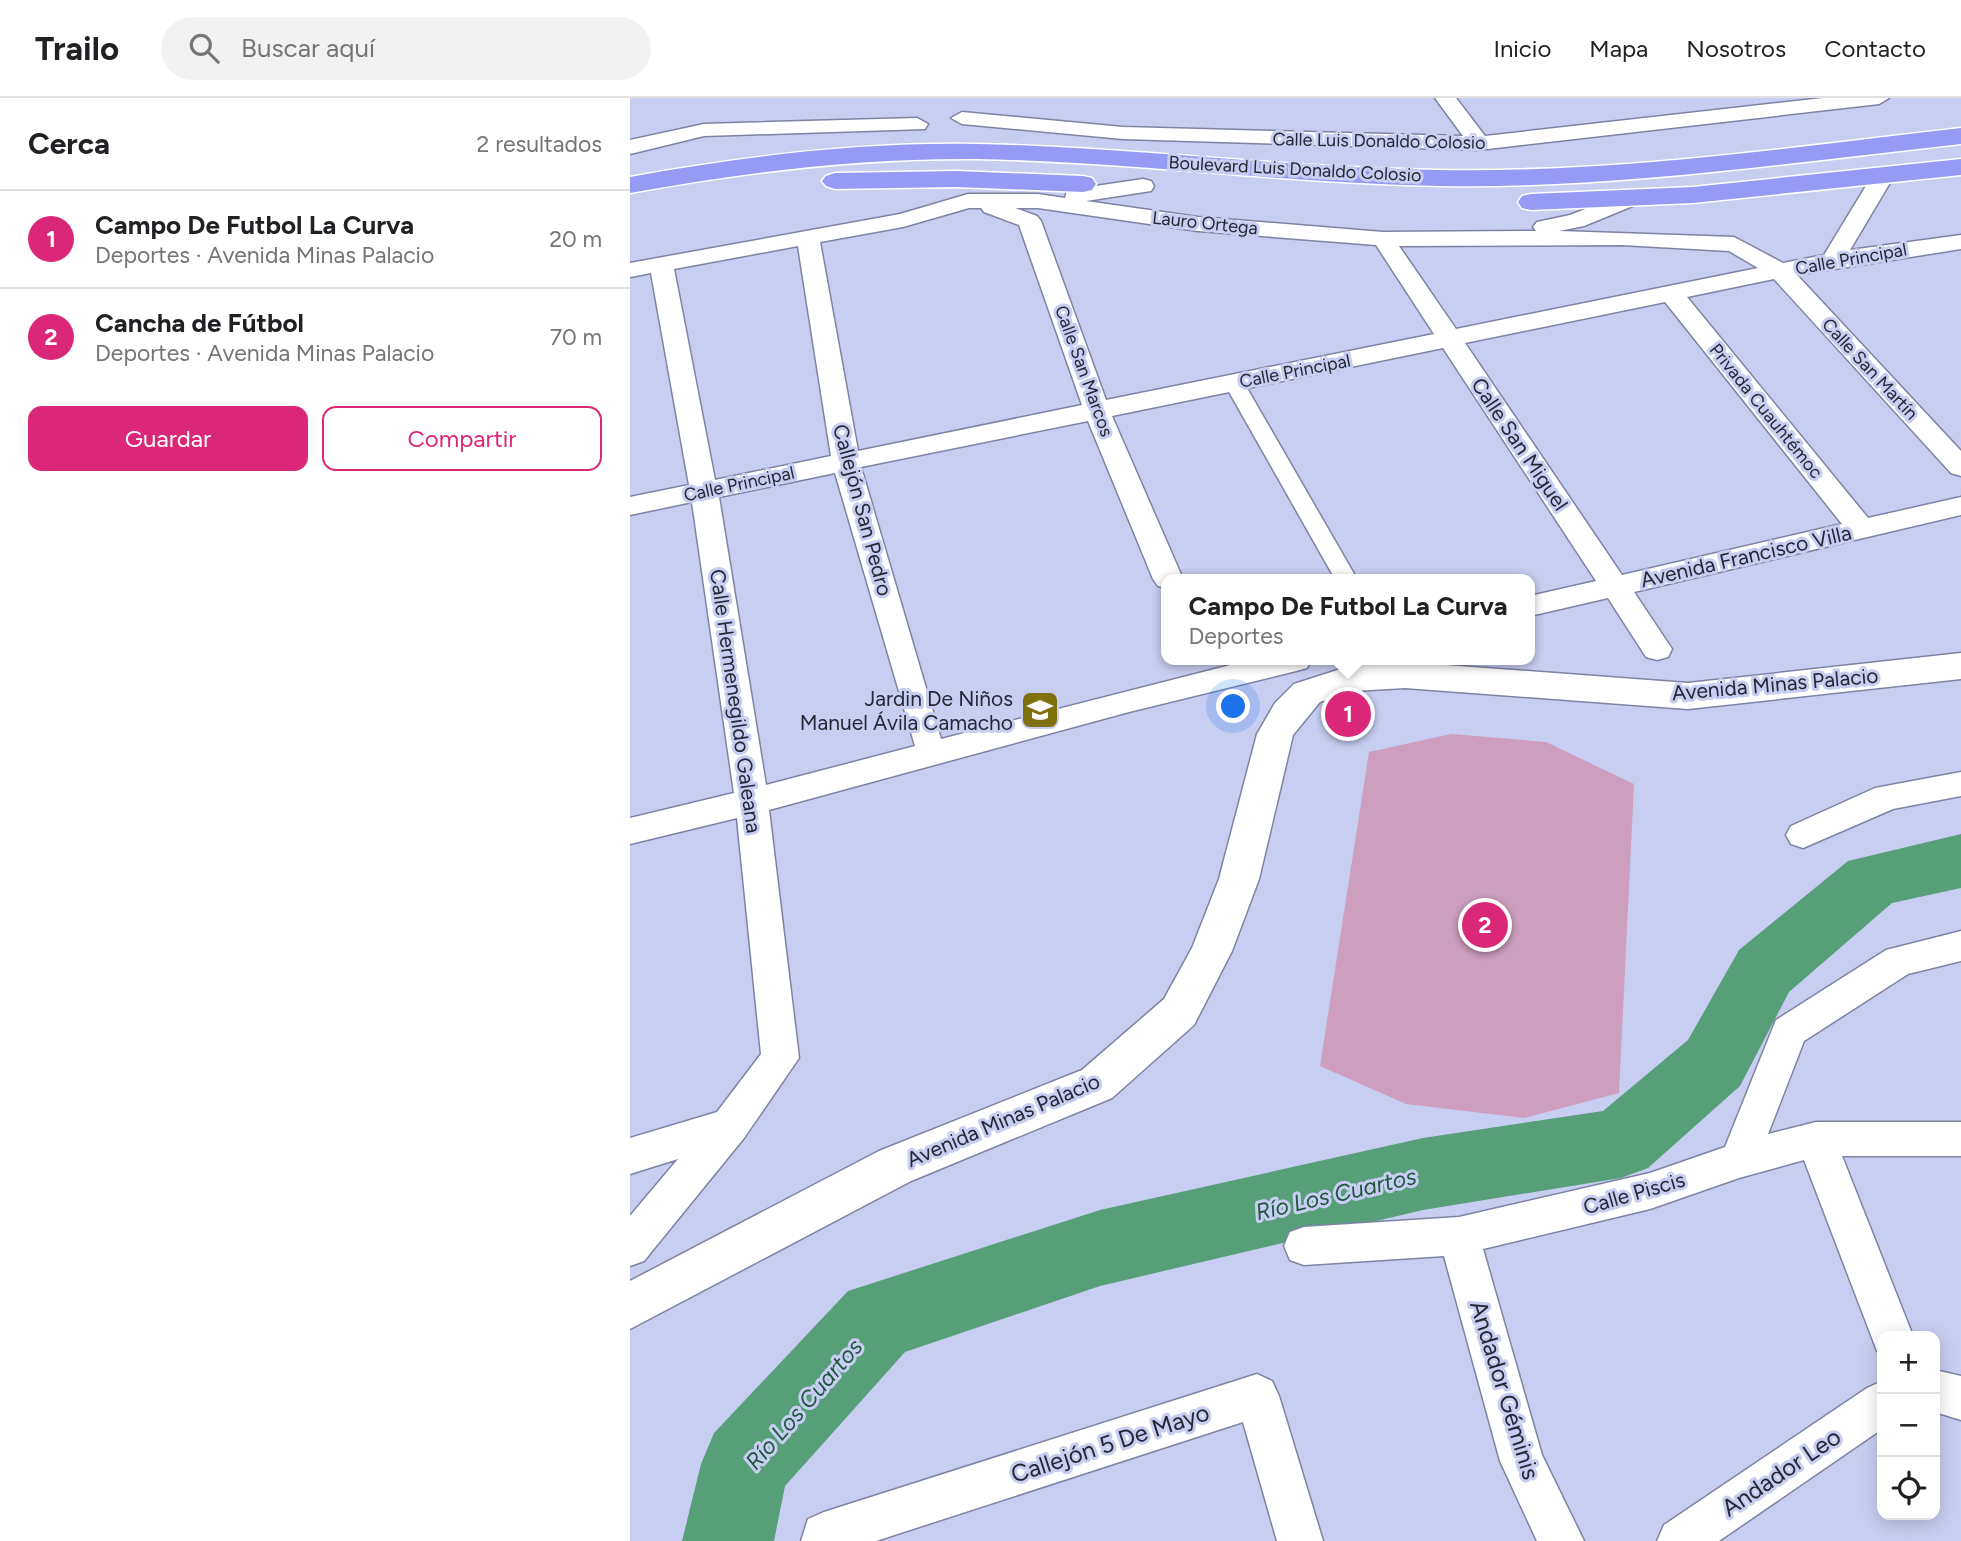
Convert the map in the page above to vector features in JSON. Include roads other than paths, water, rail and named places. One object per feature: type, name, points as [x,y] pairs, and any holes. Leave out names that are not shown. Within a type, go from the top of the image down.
[{"type":"highway","name":"Boulevard Luis Donaldo Colosio","points":[[630,185],[736,167],[908,152],[1205,163],[1439,178],[1582,175],[1961,136]]},
{"type":"highway","name":"Boulevard Luis Donaldo Colosio","points":[[805,185],[843,180],[956,179],[1143,186],[1444,203],[1632,198],[1961,167]]},
{"type":"main road","name":"Avenida Minas Palacio","points":[[630,1306],[895,1166],[1097,1084],[1179,1012],[1211,951],[1239,879],[1275,734],[1288,712],[1296,672],[1353,678],[1405,675],[1688,696],[1961,666]]},
{"type":"street","points":[[1445,98],[1479,143]]},
{"type":"street","name":"Calle Luis Donaldo Colosio","points":[[630,147],[704,130],[917,124],[964,108],[1136,134],[1479,143],[1768,104],[1880,98]]},
{"type":"street","points":[[908,152],[917,124]]},
{"type":"street","points":[[1833,260],[1883,176]]},
{"type":"street","points":[[1038,201],[1143,186]]},
{"type":"street","points":[[1488,239],[1576,220],[1632,198]]},
{"type":"street","name":"Lauro Ortega","points":[[630,270],[903,220],[968,201],[1038,201],[1198,224],[1383,239],[1622,238],[1734,244],[1780,271]]},
{"type":"street","name":"Calle San Marcos","points":[[968,201],[1007,210],[1029,220],[1097,412],[1166,574]]},
{"type":"street","name":"Callejón San Pedro","points":[[808,238],[846,462],[926,738]]},
{"type":"street","name":"Calle San Miguel","points":[[1383,239],[1657,649]]},
{"type":"street","name":"Calle Principal","points":[[630,506],[1833,260],[1961,242]]},
{"type":"street","name":"Calle Hermenegildo Galeana","points":[[630,1247],[730,1126],[780,1058],[752,803],[704,492],[661,264]]},
{"type":"street","name":"Calle San Martín","points":[[1780,271],[1961,467]]},
{"type":"street","name":"Privada Cuauhtémoc","points":[[1671,293],[1861,529]]},
{"type":"street","points":[[1234,383],[1343,574]]},
{"type":"street","name":"Avenida Francisco Villa","points":[[1535,605],[1961,506]]},
{"type":"street","points":[[630,831],[752,803],[1207,669],[1296,672]]},
{"type":"street","points":[[1803,835],[1887,797],[1961,784]]},
{"type":"street","points":[[1739,1160],[1789,1031],[1899,961],[1961,946]]},
{"type":"street","points":[[630,1156],[730,1126]]},
{"type":"street","points":[[1816,1139],[1890,1331]]},
{"type":"street","name":"Calle Piscis","points":[[1304,1246],[1459,1236],[1650,1191],[1739,1160],[1816,1139],[1961,1139]]},
{"type":"street","name":"Andador Géminis","points":[[1459,1236],[1522,1461],[1560,1541]]},
{"type":"street","points":[[1940,1392],[1961,1398]]},
{"type":"street","name":"Callejón 5 De Mayo","points":[[824,1541],[824,1535],[1257,1396],[1300,1541]]},
{"type":"street","name":"Andador Leo","points":[[1680,1541],[1877,1406]]},
{"type":"waterway","name":"Río Los Cuartos","points":[[728,1541],[745,1464],[878,1320],[1100,1248],[1423,1174],[1621,1143],[1714,1063],[1764,971],[1872,880],[1961,861]]},
{"type":"place","name":"Jardin De Niños Manuel Ávila Camacho","points":[[1040,710]]},
{"type":"place","name":"Campo De Futbol La Curva","points":[[1348,714]]},
{"type":"place","name":"Cancha de Fútbol","points":[[1485,925]]}]
